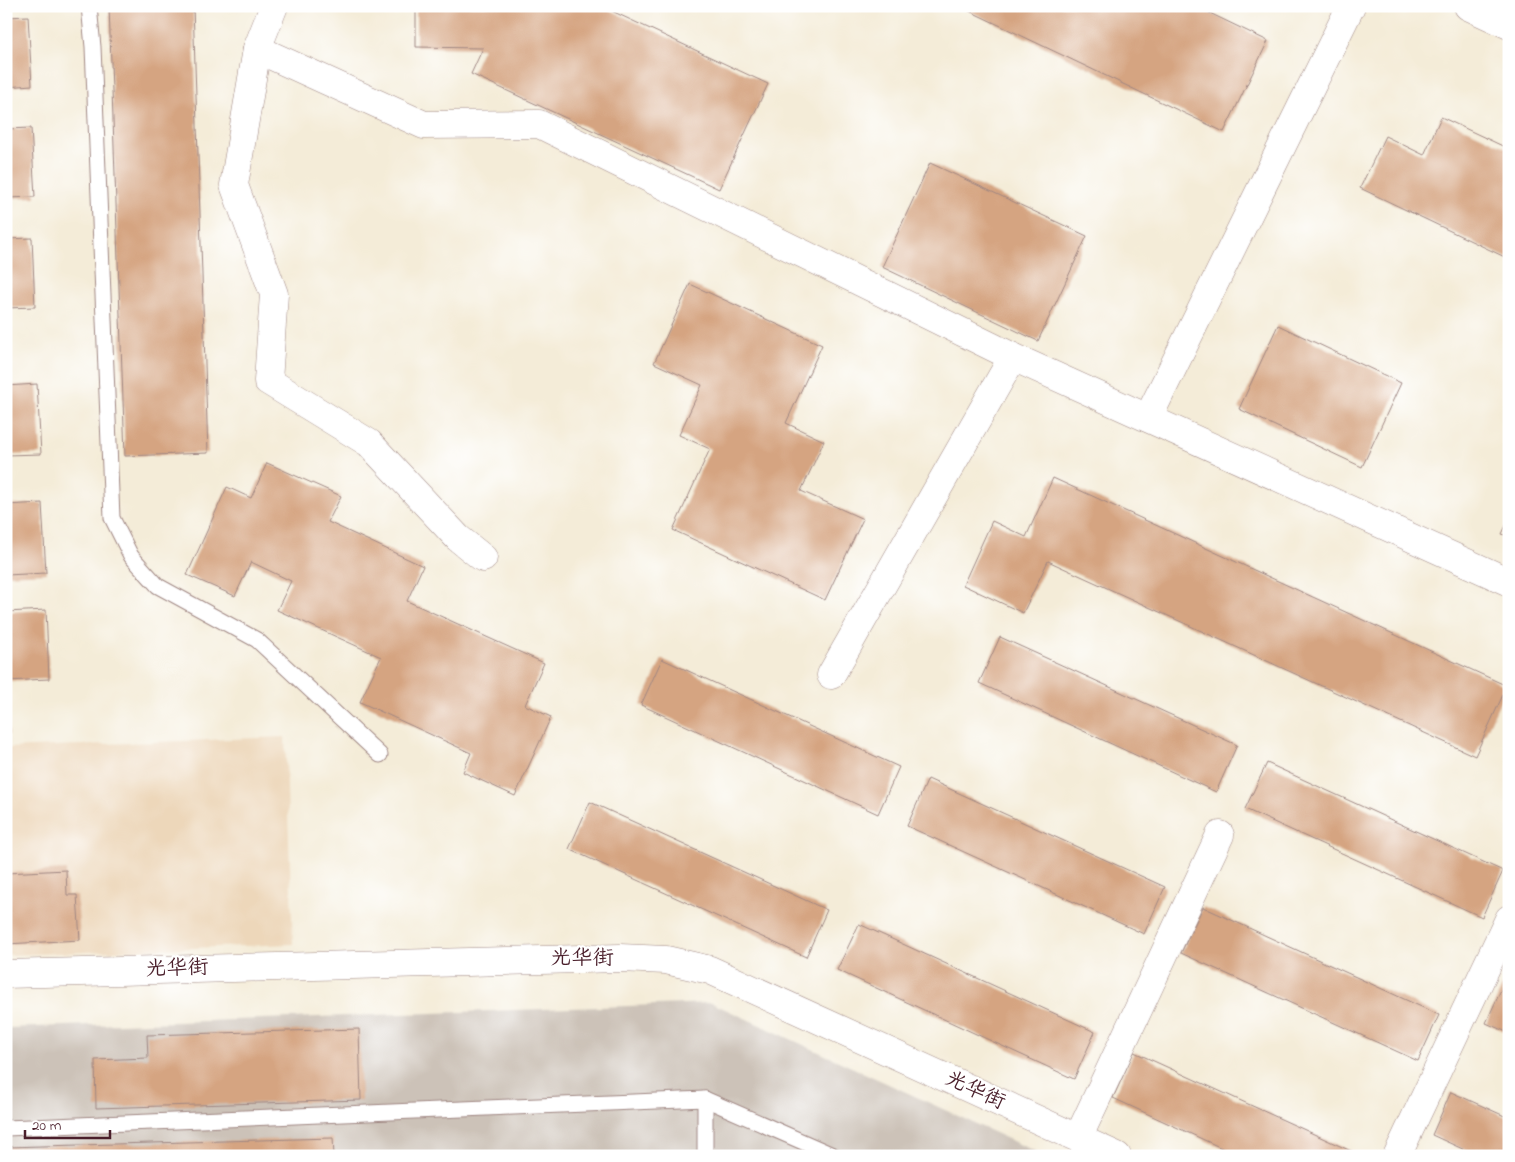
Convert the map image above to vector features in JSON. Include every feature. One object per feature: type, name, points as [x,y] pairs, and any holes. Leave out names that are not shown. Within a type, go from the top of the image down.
[{"type":"street","points":[[274,6],[257,49],[234,184],[274,294],[268,381],[369,443],[458,538],[484,558]]},
{"type":"street","points":[[1148,418],[1351,6]]},
{"type":"street","points":[[1468,6],[1509,25]]},
{"type":"street","points":[[257,49],[424,125],[539,124],[1013,357],[1509,582]]},
{"type":"street","points":[[831,675],[1013,357]]},
{"type":"street","points":[[1078,1138],[1220,835]]},
{"type":"street","points":[[1397,1156],[1509,919]]},
{"type":"street","name":"光华街","points":[[6,974],[533,959],[666,960],[710,970],[1117,1156]]},
{"type":"lane","points":[[89,6],[93,47],[112,518],[131,556],[158,586],[257,640],[380,755]]},
{"type":"lane","points":[[6,1128],[705,1099],[835,1156]]},
{"type":"lane","points":[[705,1099],[705,1156]]},
{"type":"shaded area","points":[[285,737],[293,944],[6,955],[6,748]]},
{"type":"shaded area","points":[[712,1003],[1045,1156],[6,1156],[6,1028]]},
{"type":"building","points":[[109,6],[193,6],[208,453],[125,456]]},
{"type":"building","points":[[416,6],[601,6],[768,84],[719,189],[471,74],[483,48],[416,47]]},
{"type":"building","points":[[959,6],[1195,6],[1268,41],[1224,132]]},
{"type":"building","points":[[28,16],[32,85],[6,87],[6,17]]},
{"type":"building","points":[[1441,117],[1509,149],[1509,259],[1360,188],[1385,136],[1424,155]]},
{"type":"building","points":[[31,128],[35,197],[6,198],[6,129]]},
{"type":"building","points":[[930,163],[1087,236],[1038,341],[882,267]]},
{"type":"building","points":[[32,238],[35,307],[6,308],[6,239]]},
{"type":"building","points":[[690,284],[822,345],[786,423],[824,441],[801,491],[863,519],[825,600],[673,530],[710,449],[679,435],[702,385],[654,363]]},
{"type":"building","points":[[1278,325],[1401,383],[1362,467],[1239,409]]},
{"type":"building","points":[[37,384],[41,454],[6,455],[6,386]]},
{"type":"building","points":[[267,463],[341,496],[328,522],[423,566],[407,601],[544,663],[525,705],[551,717],[515,796],[463,772],[471,753],[360,702],[381,657],[277,610],[291,581],[251,562],[235,596],[187,575],[227,487],[251,498]]},
{"type":"building","points":[[1053,478],[1507,686],[1475,756],[1048,561],[1023,613],[963,585],[992,521],[1026,537]]},
{"type":"building","points":[[42,503],[46,573],[6,575],[6,505]]},
{"type":"building","points":[[1509,519],[1509,537],[1502,534]]},
{"type":"building","points":[[46,610],[49,679],[6,681],[6,612]]},
{"type":"building","points":[[1000,637],[1237,745],[1216,792],[979,683]]},
{"type":"building","points":[[662,659],[899,767],[878,814],[641,705]]},
{"type":"building","points":[[6,720],[8,720],[9,735],[6,735]]},
{"type":"building","points":[[1267,763],[1503,871],[1482,917],[1245,809]]},
{"type":"building","points":[[928,779],[1165,887],[1144,934],[907,826]]},
{"type":"building","points":[[590,802],[827,910],[806,957],[569,849]]},
{"type":"building","points":[[66,870],[67,895],[77,895],[80,940],[6,944],[6,873]]},
{"type":"building","points":[[1203,907],[1439,1015],[1418,1061],[1181,953]]},
{"type":"building","points":[[859,924],[1095,1032],[1074,1079],[837,970]]},
{"type":"building","points":[[1509,972],[1509,1033],[1486,1023]]},
{"type":"building","points":[[359,1029],[361,1100],[96,1108],[95,1060],[148,1058],[147,1035]]},
{"type":"building","points":[[1134,1052],[1362,1156],[1239,1156],[1113,1098]]},
{"type":"building","points":[[1451,1092],[1509,1118],[1509,1156],[1478,1156],[1432,1135]]},
{"type":"building","points":[[333,1138],[334,1156],[6,1156],[6,1147]]}]
